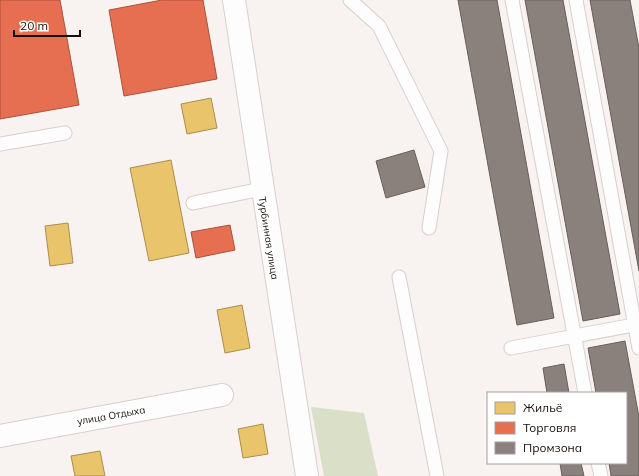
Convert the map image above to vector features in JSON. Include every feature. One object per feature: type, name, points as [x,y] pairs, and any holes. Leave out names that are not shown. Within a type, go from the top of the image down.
[{"type":"street","name":"Турбинная улица","points":[[234,0],[307,476]]},
{"type":"street","name":"улица Отдыха","points":[[0,436],[222,395]]},
{"type":"lane","points":[[350,0],[379,26],[441,152],[429,228]]},
{"type":"lane","points":[[512,0],[585,392]]},
{"type":"lane","points":[[576,0],[637,325],[639,348]]},
{"type":"lane","points":[[0,144],[65,133]]},
{"type":"lane","points":[[192,203],[262,189]]},
{"type":"lane","points":[[399,277],[437,476]]},
{"type":"lane","points":[[511,348],[637,325]]},
{"type":"lane","points":[[598,464],[601,476]]},
{"type":"green space","points":[[311,407],[364,413],[378,476],[324,476]]},
{"type":"building: Жильё","points":[[211,98],[217,128],[187,134],[181,104]]},
{"type":"building: Жильё","points":[[171,160],[189,253],[149,261],[130,168]]},
{"type":"building: Жильё","points":[[68,223],[73,263],[50,266],[45,226]]},
{"type":"building: Жильё","points":[[242,305],[250,348],[225,353],[217,310]]},
{"type":"building: Жильё","points":[[263,424],[268,454],[243,458],[238,429]]},
{"type":"building: Жильё","points":[[100,451],[105,476],[75,476],[71,456]]},
{"type":"building: Торговля","points":[[0,0],[60,0],[79,105],[0,119]]},
{"type":"building: Торговля","points":[[162,0],[203,0],[217,79],[124,96],[109,10]]},
{"type":"building: Торговля","points":[[230,225],[235,250],[196,258],[191,232]]},
{"type":"building: Промзона","points":[[458,0],[497,0],[554,318],[517,325]]},
{"type":"building: Промзона","points":[[525,0],[563,0],[620,314],[583,321]]},
{"type":"building: Промзона","points":[[590,0],[630,0],[639,48],[639,271]]},
{"type":"building: Промзона","points":[[414,150],[425,187],[386,198],[376,161]]},
{"type":"building: Промзона","points":[[625,341],[639,417],[639,476],[611,476],[609,464],[627,464],[627,392],[596,392],[588,348]]},
{"type":"building: Промзона","points":[[564,364],[569,392],[547,392],[543,368]]},
{"type":"building: Промзона","points":[[560,464],[581,464],[584,476],[562,476]]}]
